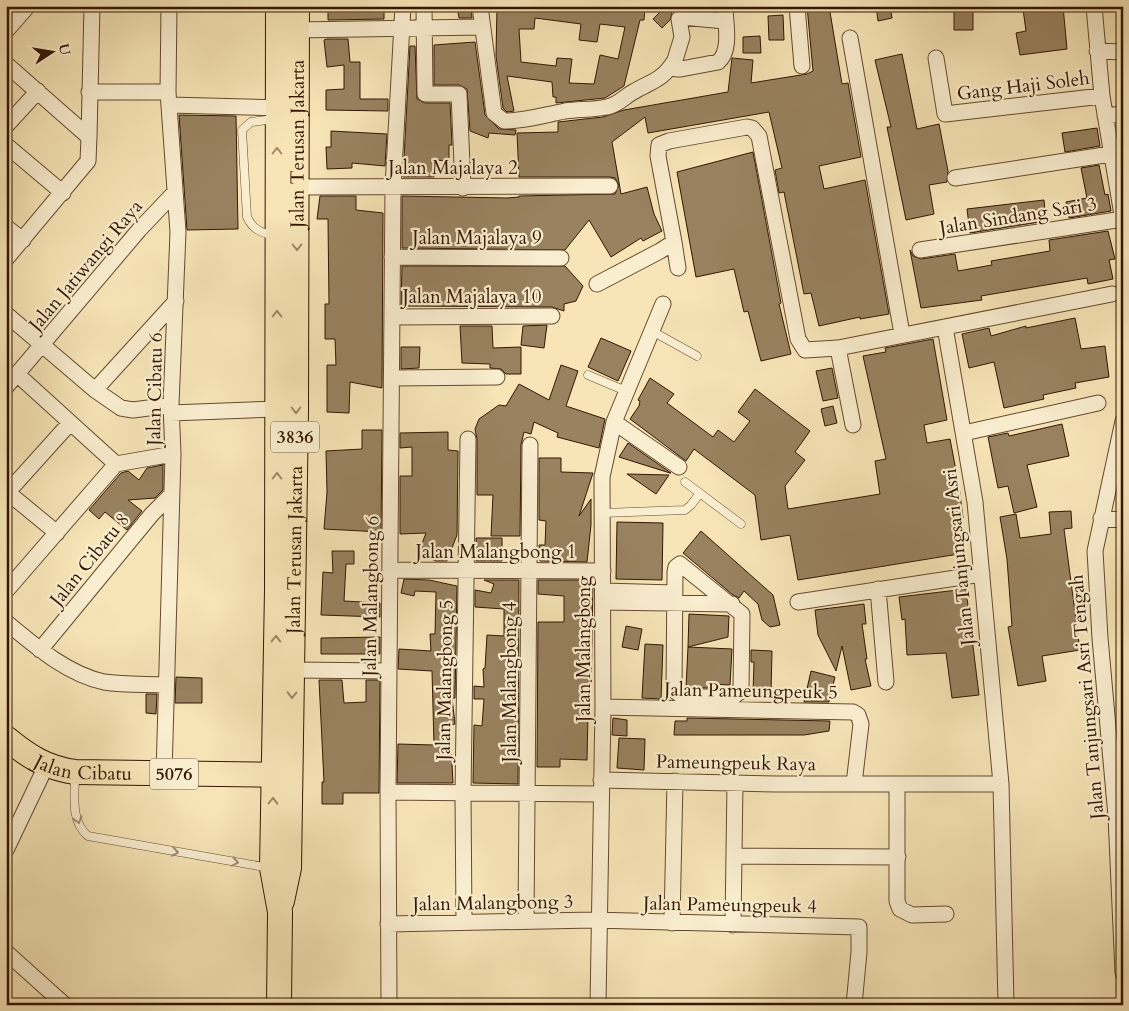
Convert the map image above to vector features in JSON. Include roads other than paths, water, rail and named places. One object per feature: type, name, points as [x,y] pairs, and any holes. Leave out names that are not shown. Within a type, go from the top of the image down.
[{"type":"main road","name":"Jalan Terusan Jakarta","points":[[278,6],[284,112],[297,187],[285,590],[279,1005]]},
{"type":"main road","name":"Jalan Terusan Jakarta","points":[[282,775],[293,670],[285,590],[277,409],[277,236],[284,112],[297,30],[297,6]]},
{"type":"main road","name":"Jalan Cibatu","points":[[6,738],[30,757],[46,766],[75,772],[282,775]]},
{"type":"street","points":[[6,31],[28,6]]},
{"type":"street","points":[[6,259],[88,161],[92,6]]},
{"type":"street","name":"Jalan Cibatu 6","points":[[164,774],[173,454],[171,409],[178,232],[169,99],[169,6]]},
{"type":"street","points":[[395,30],[396,6]]},
{"type":"street","name":"Jalan Malangbong 6","points":[[389,1005],[388,792],[392,257],[393,187],[403,6]]},
{"type":"street","points":[[424,6],[425,94],[458,92],[463,188]]},
{"type":"street","points":[[480,6],[494,113],[498,119],[504,121],[528,120],[565,111],[617,104],[667,72],[675,60],[682,37],[680,19],[682,17],[725,14],[726,35],[722,58],[718,62],[677,69],[675,60]]},
{"type":"street","points":[[797,6],[802,66]]},
{"type":"street","points":[[1094,6],[1102,96],[1121,193],[1123,220]]},
{"type":"street","points":[[297,30],[395,30],[482,27]]},
{"type":"street","points":[[850,38],[902,334]]},
{"type":"street","points":[[1097,51],[1123,52]]},
{"type":"street","name":"Gang Haji Soleh","points":[[936,58],[945,114],[1102,96]]},
{"type":"street","points":[[6,64],[89,137]]},
{"type":"street","points":[[6,126],[38,91]]},
{"type":"street","points":[[89,92],[284,112]]},
{"type":"street","points":[[1105,116],[1123,114]]},
{"type":"street","points":[[678,268],[658,156],[659,145],[669,141],[752,128],[759,136],[778,243],[801,346],[805,350],[838,348],[1112,294]]},
{"type":"street","points":[[6,144],[63,193]]},
{"type":"street","points":[[955,178],[1112,154]]},
{"type":"street","name":"Jalan Majalaya 2","points":[[297,187],[463,188],[610,186]]},
{"type":"street","name":"Jalan Jatiwangi Raya","points":[[6,388],[139,230],[175,192]]},
{"type":"street","name":"Jalan Sindang Sari 3","points":[[920,250],[1123,220]]},
{"type":"street","points":[[6,226],[23,240]]},
{"type":"street","points":[[597,284],[674,242]]},
{"type":"street","name":"Jalan Majalaya 9","points":[[392,257],[561,258]]},
{"type":"street","points":[[95,390],[176,301]]},
{"type":"street","name":"Jalan Malangbong","points":[[598,1005],[603,707],[602,477],[614,422],[663,304]]},
{"type":"street","points":[[6,314],[95,390],[120,408],[133,410],[277,409]]},
{"type":"street","name":"Jalan Majalaya 10","points":[[392,317],[552,316]]},
{"type":"street","name":"Jalan Tanjungsari Asri","points":[[945,326],[975,502],[1001,784],[1006,1005]]},
{"type":"street","points":[[838,348],[853,425]]},
{"type":"street","points":[[18,375],[116,464]]},
{"type":"street","points":[[392,378],[497,377]]},
{"type":"street","points":[[964,433],[1098,403]]},
{"type":"street","name":"Jalan Tanjungsari Asri Tengah","points":[[1123,421],[1111,519],[1095,551],[1100,638],[1119,816],[1123,973]]},
{"type":"street","points":[[614,422],[679,468]]},
{"type":"street","points":[[57,533],[7,493],[70,423]]},
{"type":"street","name":"Jalan Malangbong 5","points":[[464,922],[463,794],[468,439]]},
{"type":"street","name":"Jalan Malangbong 4","points":[[526,920],[529,794],[530,445]]},
{"type":"street","points":[[6,592],[116,464],[173,454]]},
{"type":"street","name":"Jalan Cibatu 8","points":[[40,650],[152,514],[171,495]]},
{"type":"street","points":[[1111,519],[1123,527]]},
{"type":"street","points":[[680,564],[740,610],[744,619],[741,691],[733,697],[683,697],[674,690],[674,598],[675,572],[676,567],[680,564]]},
{"type":"street","name":"Jalan Malangbong 1","points":[[390,570],[466,572],[603,571]]},
{"type":"street","points":[[798,602],[982,574]]},
{"type":"street","points":[[878,589],[886,682]]},
{"type":"street","points":[[603,596],[674,598],[732,604]]},
{"type":"street","points":[[6,622],[40,650],[88,678],[106,682],[166,685]]},
{"type":"street","points":[[293,670],[389,671]]},
{"type":"street","name":"Jalan Pameungpeuk 5","points":[[603,707],[853,712],[858,715],[861,724],[854,784]]},
{"type":"street","points":[[6,850],[46,766]]},
{"type":"street","points":[[672,923],[675,781]]},
{"type":"street","name":"Pameungpeuk Raya","points":[[388,792],[529,794],[675,781],[897,785]]},
{"type":"street","points":[[733,925],[736,856],[735,783]]},
{"type":"street","points":[[946,914],[912,915],[900,909],[897,901],[897,785],[1001,784]]},
{"type":"street","points":[[736,856],[898,857]]},
{"type":"street","name":"Jalan Malangbong 3","points":[[388,924],[526,920],[600,921]]},
{"type":"street","name":"Jalan Pameungpeuk 4","points":[[600,921],[859,927],[860,952],[854,1005]]},
{"type":"street","points":[[6,952],[60,1003]]},
{"type":"lane","points":[[277,236],[261,232],[251,225],[247,217],[242,130],[251,122],[284,112]]},
{"type":"lane","points":[[652,331],[697,356]]},
{"type":"lane","points":[[588,375],[626,391]]},
{"type":"lane","points":[[685,482],[741,524]]},
{"type":"lane","points":[[602,513],[685,510],[691,506],[700,494]]},
{"type":"lane","points":[[75,772],[76,817],[82,831],[88,836],[281,868]]}]
